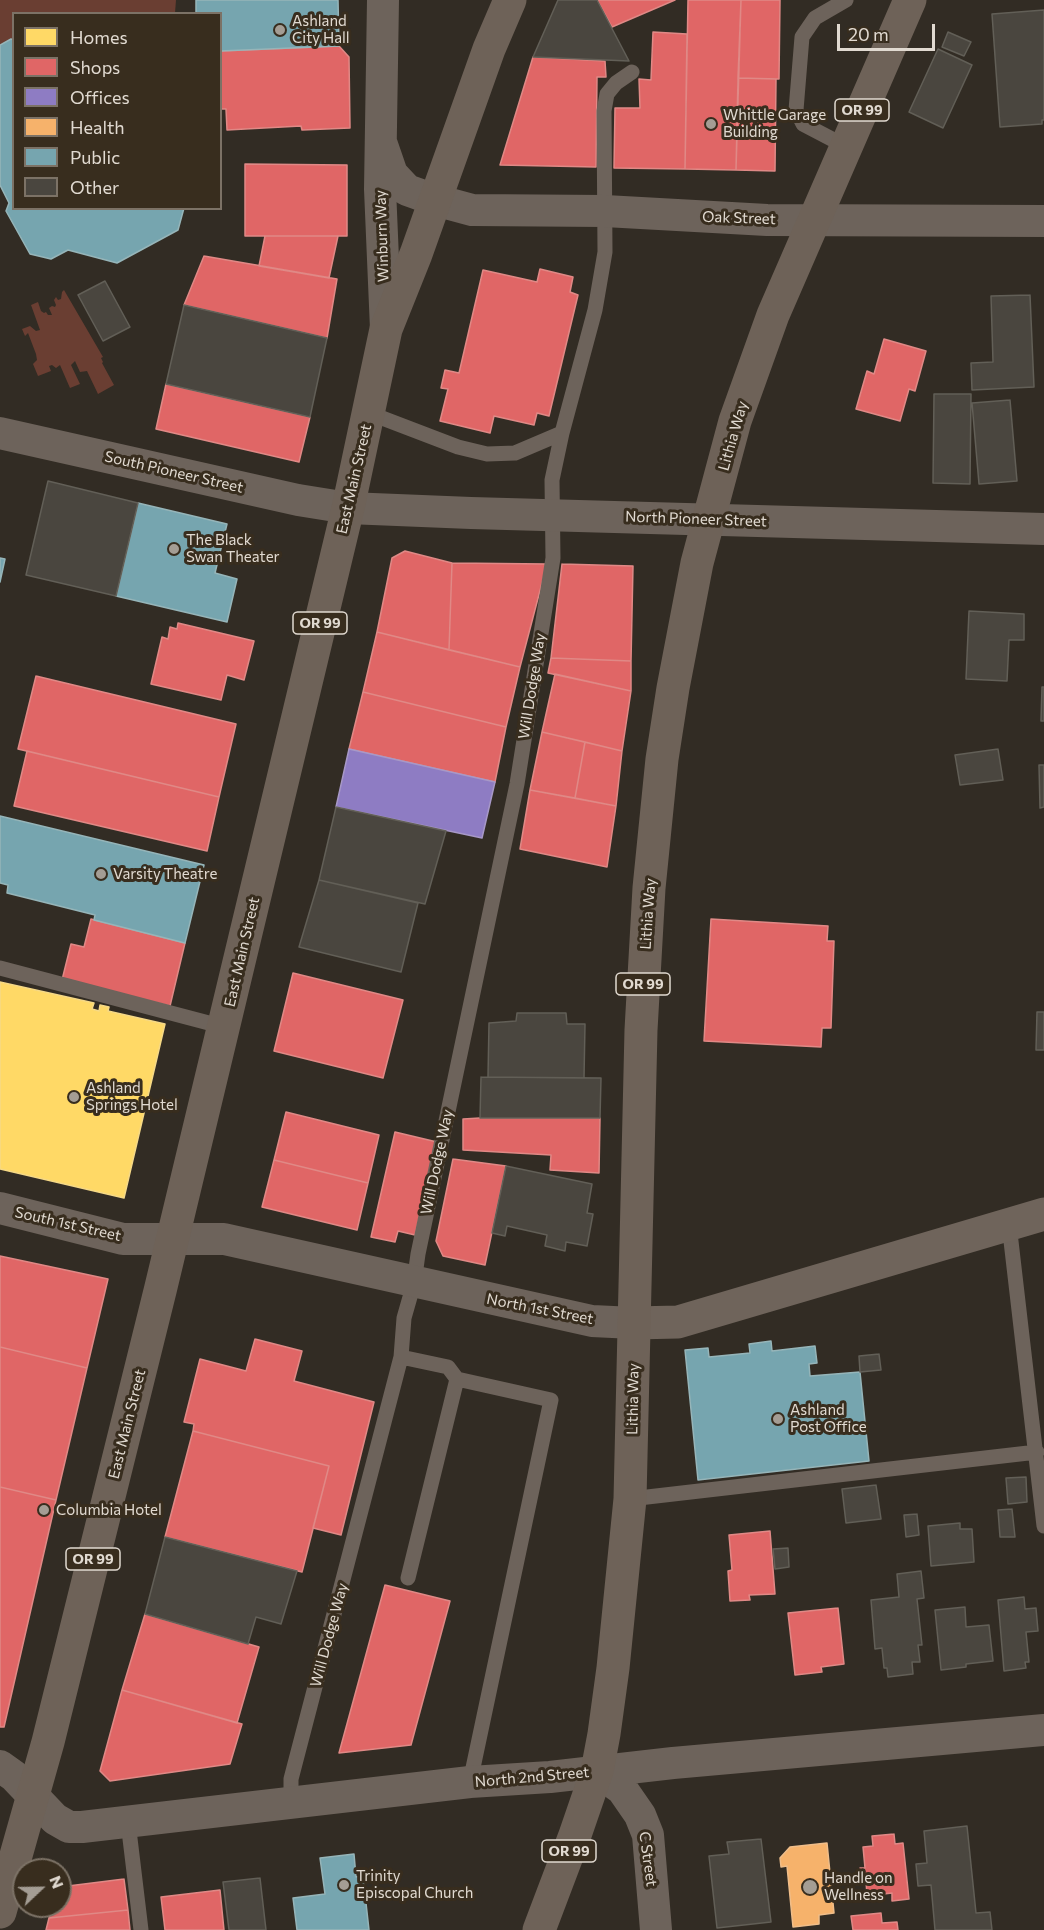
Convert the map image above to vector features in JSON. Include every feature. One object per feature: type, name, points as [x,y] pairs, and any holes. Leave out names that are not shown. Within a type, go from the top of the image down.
[{"type":"main road","name":"East Main Street","points":[[0,1912],[34,1796],[157,1303],[348,507],[386,330],[489,49],[510,0]]},
{"type":"main road","name":"Lithia Way","points":[[539,1930],[597,1771],[614,1668],[630,1499],[640,1030],[649,888],[662,759],[673,688],[698,563],[735,421],[773,315],[847,147],[904,2]]},
{"type":"street","name":"Winburn Way","points":[[383,0],[380,189],[386,330]]},
{"type":"street","name":"Winburn Way","points":[[381,142],[392,174],[407,190],[435,201]]},
{"type":"street","name":"Oak Street","points":[[435,201],[472,210],[605,211],[767,220],[1044,221]]},
{"type":"street","name":"South Pioneer Street","points":[[0,433],[298,500],[348,507]]},
{"type":"street","name":"North Pioneer Street","points":[[348,507],[471,513],[1044,529]]},
{"type":"street","name":"South 1st Street","points":[[0,1208],[123,1239],[172,1238]]},
{"type":"street","name":"North 1st Street","points":[[172,1238],[224,1239],[592,1321],[678,1322],[1044,1214]]},
{"type":"street","name":"North 2nd Street","points":[[0,1766],[14,1776],[55,1820],[69,1827],[470,1782],[549,1777],[1044,1730]]},
{"type":"street","name":"C Street","points":[[597,1771],[622,1789],[640,1815],[648,1834],[656,1930]]},
{"type":"lane","points":[[846,0],[815,18],[802,37],[796,110],[803,124],[847,147]]},
{"type":"lane","name":"Will Dodge Way","points":[[291,1803],[291,1779],[401,1357],[404,1318],[414,1283],[418,1254],[517,784],[553,558],[552,480],[562,433],[595,310],[605,252],[604,111],[607,94],[632,72]]},
{"type":"lane","points":[[369,413],[458,447],[487,454],[515,453],[562,433]]},
{"type":"lane","points":[[0,968],[224,1027]]},
{"type":"lane","points":[[1010,1224],[1044,1526]]},
{"type":"lane","points":[[401,1357],[448,1367],[457,1379],[551,1400],[470,1782]]},
{"type":"lane","points":[[408,1578],[457,1379]]},
{"type":"lane","points":[[630,1499],[1037,1452]]},
{"type":"lane","points":[[128,1822],[141,1930]]},
{"type":"shaded area","points":[[0,0],[176,0],[175,12],[12,12],[12,40],[0,46]]},
{"type":"shaded area","points":[[64,290],[103,357],[101,358],[102,363],[114,385],[98,394],[87,371],[80,372],[75,361],[71,365],[80,384],[70,388],[60,365],[56,368],[49,366],[51,371],[38,376],[33,364],[37,360],[36,354],[28,333],[25,336],[22,329],[30,326],[36,331],[40,330],[31,305],[38,302],[41,311],[52,315],[49,308],[55,307],[54,300],[56,297],[58,300],[61,299]]},
{"type":"building: Homes","name":"Ashland Springs Hotel","points":[[0,982],[94,1003],[92,1009],[99,1011],[100,1005],[109,1007],[108,1011],[165,1024],[124,1198],[0,1169]]},
{"type":"building: Shops","points":[[597,0],[675,0],[612,27]]},
{"type":"building: Shops","name":"Whittle Garage Building","points":[[688,0],[741,0],[736,170],[685,169]]},
{"type":"building: Shops","points":[[741,0],[780,0],[779,79],[738,78]]},
{"type":"building: Shops","points":[[653,32],[687,34],[685,169],[614,168],[615,108],[640,108],[639,79],[651,80]]},
{"type":"building: Shops","points":[[339,46],[349,57],[350,128],[302,130],[301,126],[227,130],[226,109],[222,109],[222,51]]},
{"type":"building: Shops","points":[[533,57],[605,61],[606,77],[597,77],[596,167],[500,165]]},
{"type":"building: Shops","points":[[738,78],[776,79],[775,171],[736,170]]},
{"type":"building: Shops","points":[[245,164],[347,165],[347,236],[245,236]]},
{"type":"building: Shops","points":[[265,236],[338,236],[329,278],[259,266]]},
{"type":"building: Shops","points":[[204,256],[337,279],[327,338],[184,305]]},
{"type":"building: Shops","points":[[540,269],[573,277],[570,292],[578,295],[549,416],[537,413],[534,425],[494,416],[490,433],[440,421],[448,389],[441,388],[445,370],[459,373],[483,270],[537,282]]},
{"type":"building: Shops","points":[[884,339],[926,351],[915,391],[909,389],[900,421],[856,409],[867,371],[874,374]]},
{"type":"building: Shops","points":[[166,384],[310,417],[299,462],[156,429]]},
{"type":"building: Shops","points":[[405,551],[452,563],[449,650],[377,632],[392,558]]},
{"type":"building: Shops","points":[[452,563],[547,564],[520,667],[449,650]]},
{"type":"building: Shops","points":[[562,564],[633,566],[631,661],[551,658]]},
{"type":"building: Shops","points":[[178,623],[254,641],[244,680],[227,675],[221,700],[151,684],[162,637],[168,639],[170,627],[177,629]]},
{"type":"building: Shops","points":[[377,632],[520,667],[506,727],[363,692]]},
{"type":"building: Shops","points":[[551,658],[631,661],[631,691],[548,673]]},
{"type":"building: Shops","points":[[555,674],[631,691],[622,751],[542,732]]},
{"type":"building: Shops","points":[[36,676],[236,724],[219,797],[18,749]]},
{"type":"building: Shops","points":[[363,692],[506,727],[495,782],[349,749]]},
{"type":"building: Shops","points":[[542,732],[585,742],[575,798],[530,790]]},
{"type":"building: Shops","points":[[585,742],[622,751],[616,806],[575,798]]},
{"type":"building: Shops","points":[[27,751],[219,797],[207,851],[14,806]]},
{"type":"building: Shops","points":[[530,790],[616,806],[607,867],[520,849]]},
{"type":"building: Shops","points":[[91,919],[185,943],[170,1006],[62,980],[71,944],[84,947]]},
{"type":"building: Shops","points":[[711,919],[828,926],[827,941],[834,941],[831,1028],[822,1028],[821,1047],[704,1041]]},
{"type":"building: Shops","points":[[293,973],[403,1000],[383,1078],[274,1051]]},
{"type":"building: Shops","points":[[286,1112],[379,1135],[368,1183],[274,1160]]},
{"type":"building: Shops","points":[[600,1118],[599,1173],[550,1170],[551,1155],[463,1150],[463,1119]]},
{"type":"building: Shops","points":[[395,1132],[437,1142],[415,1235],[398,1231],[395,1242],[371,1237]]},
{"type":"building: Shops","points":[[453,1159],[506,1166],[485,1265],[443,1256],[436,1241]]},
{"type":"building: Shops","points":[[274,1160],[368,1183],[357,1230],[262,1207]]},
{"type":"building: Shops","points":[[0,1256],[108,1279],[87,1368],[0,1347]]},
{"type":"building: Shops","points":[[255,1339],[302,1351],[294,1381],[374,1402],[341,1535],[313,1528],[329,1466],[193,1431],[194,1424],[184,1422],[200,1359],[246,1371]]},
{"type":"building: Shops","points":[[0,1347],[87,1368],[56,1500],[0,1487]]},
{"type":"building: Shops","points":[[193,1431],[329,1466],[302,1572],[165,1537]]},
{"type":"building: Shops","points":[[0,1487],[56,1500],[4,1727],[0,1727]]},
{"type":"building: Shops","points":[[770,1531],[775,1594],[749,1595],[750,1600],[730,1601],[728,1571],[732,1570],[729,1535]]},
{"type":"building: Shops","points":[[385,1585],[450,1601],[411,1745],[339,1753]]},
{"type":"building: Shops","points":[[838,1608],[844,1664],[821,1667],[822,1672],[795,1675],[788,1613]]},
{"type":"building: Shops","points":[[145,1614],[259,1647],[237,1723],[122,1690]]},
{"type":"building: Shops","points":[[122,1690],[242,1724],[230,1764],[110,1781],[100,1771]]},
{"type":"building: Shops","points":[[894,1834],[895,1844],[903,1843],[909,1899],[892,1901],[892,1893],[867,1896],[866,1881],[861,1882],[860,1868],[865,1868],[863,1847],[873,1846],[872,1836]]},
{"type":"building: Shops","points":[[124,1879],[128,1910],[72,1916],[72,1886]]},
{"type":"building: Shops","points":[[220,1890],[224,1930],[165,1930],[161,1897]]},
{"type":"building: Shops","points":[[128,1910],[130,1930],[46,1930],[49,1918],[72,1918],[72,1916]]},
{"type":"building: Shops","points":[[881,1913],[882,1923],[897,1922],[898,1930],[853,1930],[851,1916]]},
{"type":"building: Offices","points":[[349,749],[495,782],[482,838],[336,807]]},
{"type":"building: Health","name":"Handle on Wellness","points":[[827,1843],[834,1913],[819,1915],[819,1924],[793,1927],[787,1866],[781,1867],[780,1858],[790,1847]]},
{"type":"building: Public","name":"Ashland City Hall","points":[[196,0],[338,0],[339,46],[222,51],[222,12],[196,12]]},
{"type":"building: Public","points":[[12,39],[12,210],[183,210],[178,230],[117,263],[68,250],[51,259],[30,254],[6,211],[9,203],[0,185],[0,45]]},
{"type":"building: Public","name":"The Black Swan Theater","points":[[138,503],[227,524],[215,573],[237,579],[227,622],[116,596]]},
{"type":"building: Public","points":[[0,558],[5,559],[0,582]]},
{"type":"building: Public","name":"Varsity Theatre","points":[[0,816],[204,865],[185,943],[94,920],[95,915],[7,893],[8,885],[0,883]]},
{"type":"building: Public","name":"Ashland Post Office","points":[[771,1341],[772,1351],[815,1346],[817,1363],[809,1364],[810,1376],[860,1372],[869,1461],[698,1480],[685,1350],[708,1348],[709,1357],[750,1353],[749,1344]]},
{"type":"building: Public","name":"Trinity Episcopal Church","points":[[354,1854],[356,1877],[363,1876],[369,1930],[297,1930],[293,1898],[325,1894],[320,1858]]},
{"type":"building: Other","points":[[558,0],[597,0],[629,61],[533,57]]},
{"type":"building: Other","points":[[1044,10],[1044,120],[1042,124],[1000,127],[992,14]]},
{"type":"building: Other","points":[[948,32],[971,42],[964,56],[942,47]]},
{"type":"building: Other","points":[[938,49],[972,65],[943,128],[909,112]]},
{"type":"building: Other","points":[[105,281],[130,327],[103,341],[78,295]]},
{"type":"building: Other","points":[[1030,295],[1034,387],[972,390],[971,363],[993,362],[991,296]]},
{"type":"building: Other","points":[[184,305],[327,338],[310,417],[166,384]]},
{"type":"building: Other","points":[[934,394],[971,394],[970,484],[933,483]]},
{"type":"building: Other","points":[[1010,400],[1017,481],[979,484],[972,403]]},
{"type":"building: Other","points":[[48,481],[138,503],[116,596],[26,575]]},
{"type":"building: Other","points":[[969,611],[1024,614],[1024,640],[1009,640],[1007,681],[966,679]]},
{"type":"building: Other","points":[[1042,687],[1044,687],[1044,721],[1041,721]]},
{"type":"building: Other","points":[[998,749],[1003,780],[960,785],[955,755]]},
{"type":"building: Other","points":[[1039,765],[1044,765],[1044,807],[1040,808]]},
{"type":"building: Other","points":[[336,807],[446,831],[425,904],[319,880]]},
{"type":"building: Other","points":[[319,880],[418,903],[401,972],[299,947]]},
{"type":"building: Other","points":[[1037,1012],[1044,1012],[1044,1050],[1036,1050]]},
{"type":"building: Other","points":[[517,1013],[566,1013],[567,1024],[585,1024],[584,1078],[488,1077],[489,1023],[516,1021]]},
{"type":"building: Other","points":[[481,1077],[601,1078],[600,1118],[480,1118]]},
{"type":"building: Other","points":[[506,1166],[592,1184],[587,1213],[593,1214],[587,1246],[566,1242],[565,1251],[545,1246],[547,1235],[507,1226],[505,1236],[492,1233]]},
{"type":"building: Other","points":[[879,1354],[881,1370],[860,1372],[859,1356]]},
{"type":"building: Other","points":[[1026,1477],[1027,1502],[1008,1504],[1006,1478]]},
{"type":"building: Other","points":[[876,1485],[881,1519],[846,1523],[842,1489]]},
{"type":"building: Other","points":[[1012,1509],[1015,1537],[1000,1537],[998,1510]]},
{"type":"building: Other","points":[[917,1514],[919,1535],[906,1537],[904,1515]]},
{"type":"building: Other","points":[[960,1523],[960,1529],[972,1529],[974,1562],[931,1566],[928,1526]]},
{"type":"building: Other","points":[[165,1537],[297,1571],[281,1624],[256,1617],[248,1644],[145,1614]]},
{"type":"building: Other","points":[[788,1548],[789,1567],[775,1569],[773,1549]]},
{"type":"building: Other","points":[[921,1571],[924,1598],[917,1599],[922,1645],[918,1645],[920,1662],[912,1662],[913,1674],[888,1677],[887,1668],[884,1668],[882,1648],[875,1649],[871,1600],[899,1597],[897,1574]]},
{"type":"building: Other","points":[[1024,1597],[1025,1609],[1036,1608],[1038,1631],[1026,1632],[1029,1662],[1025,1662],[1026,1668],[1004,1671],[998,1600]]},
{"type":"building: Other","points":[[965,1607],[966,1627],[989,1625],[993,1661],[941,1670],[935,1610]]},
{"type":"building: Other","points":[[967,1826],[976,1913],[990,1912],[992,1930],[935,1930],[931,1885],[918,1886],[916,1864],[927,1863],[924,1831]]},
{"type":"building: Other","points":[[761,1839],[771,1922],[717,1928],[709,1856],[729,1854],[727,1842]]},
{"type":"building: Other","points":[[260,1878],[266,1930],[229,1930],[223,1882]]},
{"type":"place","name":"Ashland City Hall","points":[[280,30]]},
{"type":"place","name":"Whittle Garage Building","points":[[711,124]]},
{"type":"place","name":"The Black Swan Theater","points":[[174,549]]},
{"type":"place","name":"Varsity Theatre","points":[[101,874]]},
{"type":"place","name":"Ashland Springs Hotel","points":[[74,1097]]},
{"type":"place","name":"Ashland Post Office","points":[[778,1419]]},
{"type":"place","name":"Columbia Hotel","points":[[44,1510]]},
{"type":"place","name":"Trinity Episcopal Church","points":[[344,1885]]},
{"type":"place","name":"Handle on Wellness","points":[[810,1887]]}]
